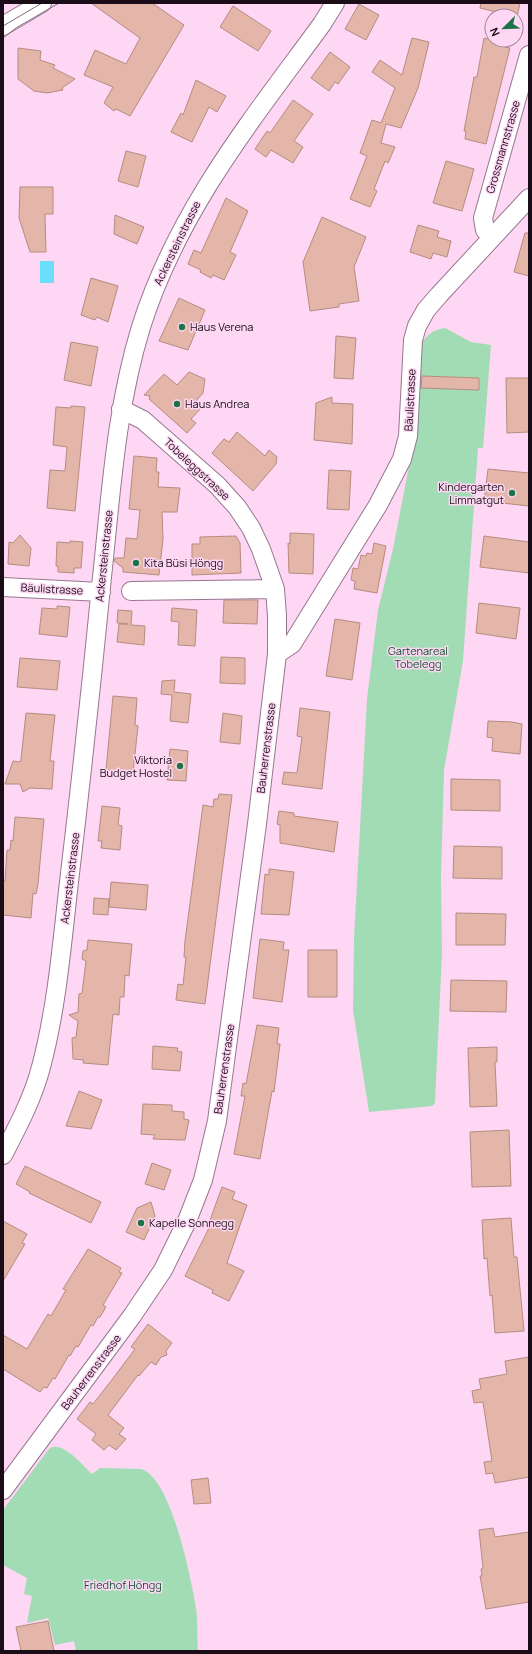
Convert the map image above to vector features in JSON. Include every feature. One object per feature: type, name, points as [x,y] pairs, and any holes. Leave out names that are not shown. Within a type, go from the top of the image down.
[{"type":"street","points":[[3,26],[42,3]]},
{"type":"street","name":"Ackersteinstrasse","points":[[3,1155],[26,1110],[41,1068],[51,1024],[76,823],[117,434],[121,409],[140,329],[154,290],[192,209],[214,174],[335,3]]},
{"type":"street","name":"Grossmannstrasse","points":[[492,238],[485,230],[483,218],[529,55]]},
{"type":"street","name":"Bäulistrasse","points":[[277,654],[292,644],[378,505],[402,459],[408,436],[412,351],[417,326],[430,305],[529,198]]},
{"type":"street","name":"Tobeleggstrasse","points":[[121,409],[148,425],[217,485],[237,506],[251,528],[261,548],[274,590]]},
{"type":"street","name":"Bäulistrasse","points":[[3,587],[101,592]]},
{"type":"street","points":[[131,591],[274,590]]},
{"type":"street","name":"Bauherrenstrasse","points":[[3,1490],[132,1316],[162,1270],[187,1221],[203,1180],[217,1121],[257,824],[277,654],[277,616],[274,590]]},
{"type":"green space","name":"Gartenareal Tobelegg","points":[[445,328],[471,342],[491,345],[483,448],[478,448],[463,661],[444,770],[441,876],[442,954],[435,1103],[432,1106],[369,1112],[353,1010],[354,939],[367,699],[378,610],[393,549],[410,461],[420,345],[431,333]]},
{"type":"green space","name":"Friedhof Höngg","points":[[52,1447],[58,1447],[69,1452],[92,1474],[100,1468],[141,1469],[152,1476],[162,1490],[170,1509],[178,1530],[190,1575],[196,1608],[198,1651],[76,1651],[74,1641],[55,1645],[48,1618],[27,1623],[32,1596],[24,1594],[27,1578],[3,1565],[3,1510]]},
{"type":"water","points":[[40,261],[54,261],[54,283],[40,283]]},
{"type":"building","points":[[91,3],[152,3],[184,25],[130,116],[116,109],[114,111],[104,103],[113,87],[84,75],[95,50],[126,64],[140,38]]},
{"type":"building","points":[[481,3],[520,3],[519,8],[480,8]]},
{"type":"building","points":[[359,4],[379,15],[366,40],[345,29]]},
{"type":"building","points":[[233,6],[271,31],[258,51],[220,27]]},
{"type":"building","points":[[412,38],[429,42],[418,88],[401,128],[386,124],[381,143],[395,147],[388,163],[385,161],[374,189],[377,191],[370,207],[350,199],[367,156],[360,153],[372,120],[381,123],[395,88],[372,72],[380,60],[402,75]]},
{"type":"building","points":[[484,38],[484,48],[510,48],[486,144],[465,139],[466,131],[464,131],[474,77],[477,77]]},
{"type":"building","points":[[18,48],[41,51],[40,60],[55,65],[53,68],[75,79],[62,88],[63,90],[47,93],[34,91],[18,79]]},
{"type":"building","points":[[330,52],[350,67],[338,84],[335,82],[329,91],[311,78]]},
{"type":"building","points":[[196,80],[226,96],[217,112],[209,107],[192,142],[171,132],[181,113],[183,115]]},
{"type":"building","points":[[293,100],[313,114],[294,141],[303,147],[293,163],[271,150],[266,157],[255,149],[267,131],[270,133]]},
{"type":"building","points":[[126,151],[146,156],[138,187],[118,181]]},
{"type":"building","points":[[446,161],[474,169],[462,211],[433,203]]},
{"type":"building","points":[[20,187],[53,187],[53,214],[45,214],[46,252],[30,252],[19,218]]},
{"type":"building","points":[[226,198],[248,211],[230,252],[236,255],[224,280],[213,275],[211,278],[200,272],[201,270],[188,264],[194,250],[201,253]]},
{"type":"building","points":[[115,215],[144,227],[137,244],[114,234]]},
{"type":"building","points":[[322,217],[366,237],[354,267],[359,301],[339,304],[339,307],[310,311],[303,262]]},
{"type":"building","points":[[418,225],[439,231],[437,237],[451,241],[447,257],[433,253],[431,259],[410,252]]},
{"type":"building","points":[[525,233],[529,233],[529,276],[514,272]]},
{"type":"building","points":[[91,278],[118,286],[108,322],[97,317],[95,320],[81,315]]},
{"type":"building","name":"Haus Verena","points":[[179,298],[205,310],[188,350],[159,341]]},
{"type":"building","points":[[336,336],[356,338],[353,379],[334,378]]},
{"type":"building","points":[[71,342],[98,347],[91,386],[64,380]]},
{"type":"building","name":"Haus Andrea","points":[[189,372],[205,379],[203,393],[196,401],[202,407],[191,419],[196,423],[187,433],[149,399],[150,396],[144,395],[164,374],[177,385]]},
{"type":"building","points":[[422,376],[479,378],[479,390],[421,388]]},
{"type":"building","points":[[506,378],[529,378],[529,432],[507,433]]},
{"type":"building","points":[[332,397],[332,403],[353,404],[352,444],[314,440],[316,403]]},
{"type":"building","points":[[71,406],[85,407],[75,511],[47,508],[50,470],[65,471],[67,447],[53,445],[56,407],[71,408]]},
{"type":"building","points":[[237,432],[265,456],[269,450],[277,457],[276,464],[253,491],[212,453],[224,439],[229,442]]},
{"type":"building","points":[[134,456],[157,458],[156,472],[159,472],[158,487],[180,488],[177,512],[162,512],[163,539],[159,575],[123,572],[123,568],[114,561],[115,558],[124,558],[126,538],[137,539],[140,510],[129,509]]},
{"type":"building","points":[[488,469],[529,473],[529,506],[484,501]]},
{"type":"building","points":[[329,470],[351,471],[349,510],[327,509]]},
{"type":"building","points":[[290,533],[314,534],[313,574],[289,573],[288,543],[290,544]]},
{"type":"building","points":[[20,535],[31,548],[29,566],[8,564],[9,542],[13,543]]},
{"type":"building","points":[[236,536],[240,543],[241,573],[192,575],[192,544],[200,544],[200,537]]},
{"type":"building","points":[[484,536],[529,542],[529,573],[480,567]]},
{"type":"building","points":[[70,541],[83,542],[81,568],[74,568],[74,573],[58,572],[58,566],[56,566],[57,542],[70,543]]},
{"type":"building","points":[[374,543],[386,546],[377,593],[354,589],[355,581],[351,580],[353,568],[358,569],[361,555],[366,556],[367,553],[372,554]]},
{"type":"building","points":[[224,600],[258,600],[257,624],[223,623]]},
{"type":"building","points":[[479,603],[520,608],[516,639],[476,633]]},
{"type":"building","points":[[57,606],[70,607],[67,637],[39,634],[42,608],[57,609]]},
{"type":"building","points":[[172,608],[197,610],[195,646],[178,645],[179,622],[171,621]]},
{"type":"building","points":[[118,610],[132,611],[131,625],[145,626],[144,645],[117,642],[119,624],[128,624],[117,623]]},
{"type":"building","points":[[335,619],[360,623],[352,680],[326,676]]},
{"type":"building","points":[[221,657],[245,658],[245,684],[220,683]]},
{"type":"building","points":[[20,658],[60,661],[57,690],[17,687]]},
{"type":"building","points":[[175,680],[174,692],[191,694],[188,723],[170,721],[172,695],[161,694],[162,681]]},
{"type":"building","points":[[113,696],[137,698],[135,725],[138,726],[133,773],[106,770]]},
{"type":"building","points":[[300,708],[330,712],[322,789],[282,784],[284,772],[297,773],[302,737],[297,736]]},
{"type":"building","points":[[26,713],[55,715],[50,761],[54,761],[52,789],[30,788],[23,792],[20,784],[5,784],[13,761],[20,762],[21,759]]},
{"type":"building","points":[[223,713],[242,716],[240,744],[220,742]]},
{"type":"building","points":[[488,721],[522,724],[520,754],[492,751],[493,738],[487,737]]},
{"type":"building","name":"Viktoria Budget Hostel","points":[[170,749],[188,751],[186,781],[167,780]]},
{"type":"building","points":[[451,779],[500,780],[500,811],[451,810]]},
{"type":"building","points":[[219,794],[232,795],[205,1004],[176,1000],[178,984],[183,985],[186,957],[184,957],[185,941],[203,805],[213,807],[214,799],[218,799]]},
{"type":"building","points":[[102,806],[120,808],[118,825],[122,826],[120,850],[101,848],[102,841],[98,841]]},
{"type":"building","points":[[279,811],[294,813],[294,816],[338,822],[334,852],[280,843],[280,825],[277,824]]},
{"type":"building","points":[[15,817],[44,819],[38,884],[36,894],[33,893],[31,918],[3,915],[3,881],[5,881],[7,850],[10,850],[11,840],[13,841]]},
{"type":"building","points":[[454,846],[502,847],[502,879],[453,878]]},
{"type":"building","points":[[269,869],[294,872],[289,915],[261,914],[265,874],[269,875]]},
{"type":"building","points":[[111,882],[148,885],[146,910],[109,907]]},
{"type":"building","points":[[94,898],[109,899],[108,915],[93,914]]},
{"type":"building","points":[[456,913],[506,914],[505,945],[456,945]]},
{"type":"building","points":[[260,939],[284,942],[283,950],[289,950],[282,1002],[253,998]]},
{"type":"building","points":[[88,940],[132,944],[129,976],[125,975],[124,997],[120,997],[119,1015],[113,1014],[108,1065],[83,1063],[84,1060],[73,1059],[72,1038],[76,1037],[78,1021],[69,1015],[78,1012],[79,994],[82,993],[86,961],[82,959],[83,951],[87,950]]},
{"type":"building","points":[[308,950],[337,950],[337,997],[308,997]]},
{"type":"building","points":[[451,980],[507,981],[506,1012],[450,1011]]},
{"type":"building","points":[[257,1025],[279,1028],[277,1044],[280,1044],[274,1092],[272,1091],[260,1159],[234,1154],[245,1096],[241,1096],[243,1083],[246,1084]]},
{"type":"building","points":[[153,1046],[178,1048],[177,1051],[182,1052],[180,1071],[152,1069]]},
{"type":"building","points":[[497,1047],[497,1062],[495,1062],[497,1106],[470,1107],[468,1048]]},
{"type":"building","points":[[79,1091],[102,1100],[91,1129],[66,1126]]},
{"type":"building","points":[[143,1104],[172,1105],[172,1111],[184,1112],[184,1119],[189,1120],[185,1140],[153,1139],[155,1135],[141,1134]]},
{"type":"building","points":[[509,1130],[511,1186],[472,1187],[470,1132]]},
{"type":"building","points":[[152,1163],[171,1170],[164,1190],[145,1184]]},
{"type":"building","points":[[25,1166],[101,1202],[91,1223],[29,1193],[30,1192],[16,1184]]},
{"type":"building","points":[[222,1187],[235,1192],[232,1199],[247,1205],[227,1263],[244,1271],[229,1301],[212,1293],[213,1290],[185,1276],[211,1224],[209,1223]]},
{"type":"building","name":"Kapelle Sonnegg","points":[[151,1202],[155,1216],[144,1240],[126,1232],[137,1208]]},
{"type":"building","points":[[511,1218],[514,1257],[517,1257],[524,1331],[495,1333],[487,1258],[484,1259],[482,1220]]},
{"type":"building","points":[[3,1221],[27,1234],[22,1243],[25,1244],[3,1281]]},
{"type":"building","points":[[88,1249],[121,1268],[119,1272],[122,1273],[103,1305],[106,1307],[100,1317],[98,1317],[93,1326],[91,1325],[78,1347],[76,1346],[70,1356],[69,1355],[55,1379],[53,1378],[47,1388],[44,1387],[40,1392],[3,1369],[3,1335],[27,1349],[48,1314],[51,1316],[66,1290],[63,1289]]},
{"type":"building","points":[[148,1324],[172,1343],[166,1351],[167,1355],[161,1357],[156,1365],[151,1362],[139,1376],[138,1375],[108,1415],[124,1428],[119,1434],[126,1439],[116,1450],[109,1445],[104,1450],[92,1440],[96,1434],[77,1419],[90,1402],[93,1404],[135,1349],[131,1347]]},
{"type":"building","points":[[529,1357],[529,1477],[495,1483],[493,1473],[486,1474],[484,1462],[492,1461],[483,1402],[474,1403],[472,1391],[481,1389],[479,1379],[507,1374],[505,1361]]},
{"type":"building","points":[[208,1478],[211,1503],[194,1504],[191,1480]]},
{"type":"building","points":[[493,1528],[495,1537],[529,1532],[529,1602],[486,1609],[480,1576],[482,1576],[481,1569],[483,1568],[479,1530]]},
{"type":"building","points":[[48,1621],[54,1651],[21,1651],[16,1627]]},
{"type":"tram line","points":[[3,26],[42,3]]},
{"type":"tram line","points":[[3,38],[16,28],[59,3]]},
{"type":"place","name":"Haus Verena","points":[[182,327]]},
{"type":"place","name":"Haus Andrea","points":[[177,404]]},
{"type":"place","name":"Kindergarten Limmatgut","points":[[512,493]]},
{"type":"place","name":"Kita Büsi Höngg","points":[[136,563]]},
{"type":"place","name":"Viktoria Budget Hostel","points":[[180,766]]},
{"type":"place","name":"Kapelle Sonnegg","points":[[141,1223]]}]
